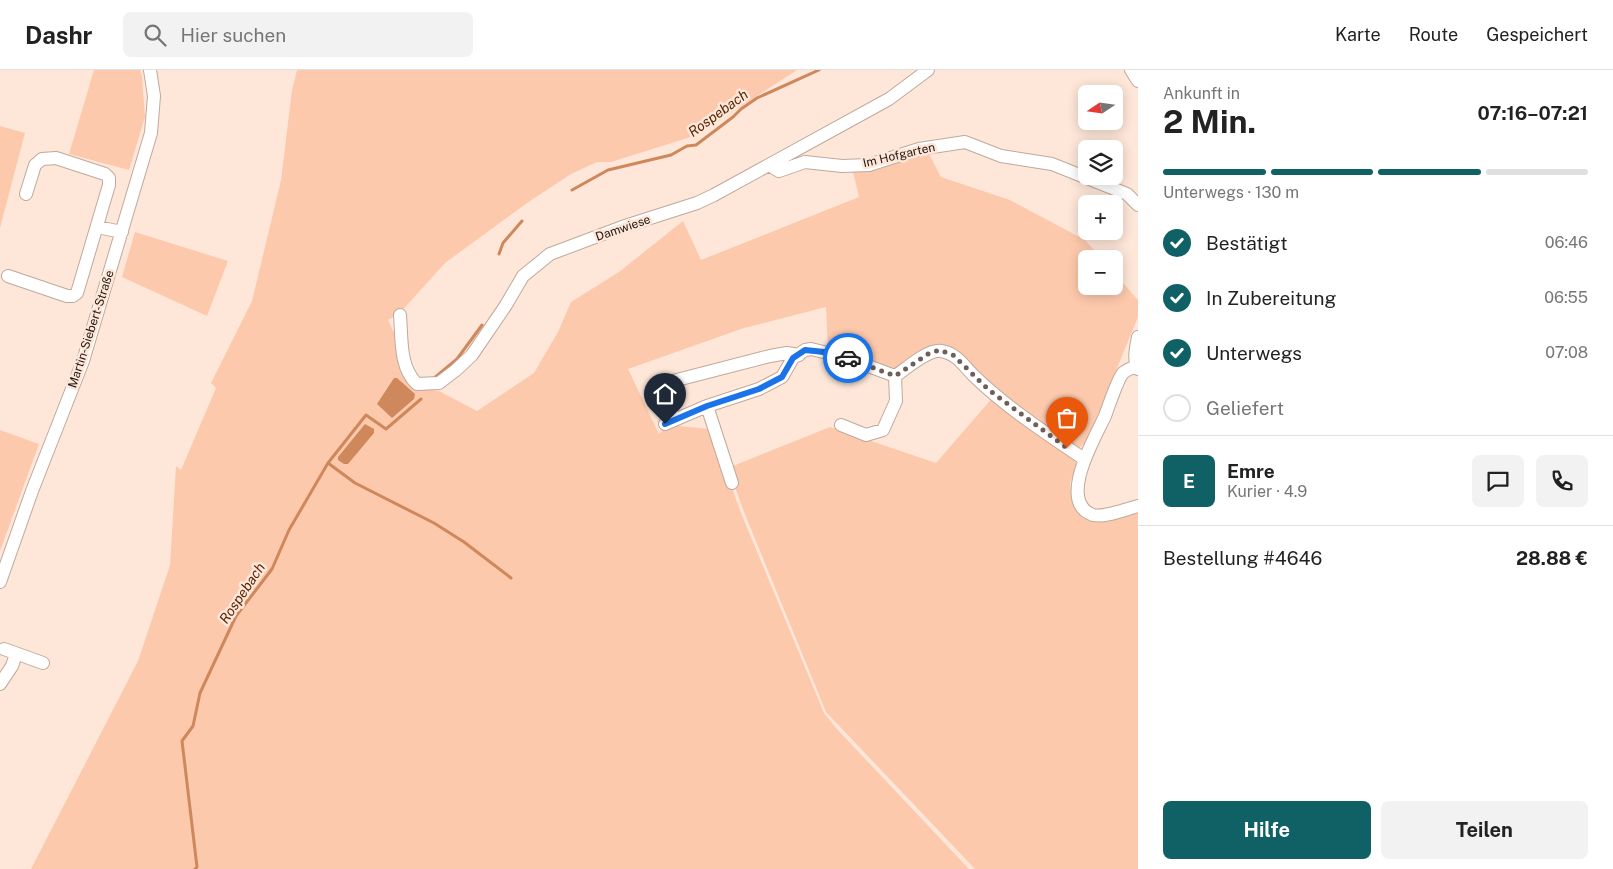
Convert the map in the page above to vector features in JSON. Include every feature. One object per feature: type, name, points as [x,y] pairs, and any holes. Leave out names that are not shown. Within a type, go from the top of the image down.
[{"type":"street","name":"Martin-Siebert-Straße","points":[[0,582],[32,491],[83,361],[151,134],[154,96],[150,70]]},
{"type":"street","name":"Damwiese","points":[[400,315],[405,367],[410,377],[417,384],[439,382],[456,370],[472,354],[506,306],[524,276],[550,254],[622,227],[697,203],[889,99],[928,70]]},
{"type":"street","points":[[1131,70],[1138,81]]},
{"type":"street","name":"Im Hofgarten","points":[[769,165],[779,171],[805,162],[842,166],[869,165],[919,149],[965,142],[1001,156],[1052,164],[1127,194],[1138,204]]},
{"type":"street","points":[[8,276],[68,296],[73,296],[77,293],[109,186],[108,178],[105,174],[56,158],[42,159],[35,164],[26,194]]},
{"type":"street","points":[[97,226],[122,232]]},
{"type":"street","points":[[1138,337],[1135,351],[1137,368],[1123,373],[1097,435],[1084,459],[1078,490],[1079,499],[1084,509],[1094,515],[1107,514],[1138,506]]},
{"type":"street","points":[[799,354],[787,353],[770,356],[669,382],[664,386],[669,422],[707,406],[759,389],[782,377],[793,358],[799,354],[805,350],[810,349],[844,357],[895,376]]},
{"type":"street","points":[[895,376],[928,354],[939,350],[953,355],[989,390],[1034,425],[1084,459]]},
{"type":"street","points":[[842,425],[866,435],[883,430],[896,401],[895,376]]},
{"type":"street","points":[[707,406],[732,483]]},
{"type":"street","points":[[4,648],[43,664]]},
{"type":"street","points":[[0,684],[12,666],[16,654]]},
{"type":"shaded area","points":[[94,70],[140,70],[145,117],[129,170],[69,154]]},
{"type":"shaded area","points":[[297,70],[797,70],[697,135],[611,162],[597,162],[571,174],[527,203],[445,263],[399,314],[388,320],[397,339],[403,376],[415,387],[439,391],[477,411],[534,373],[558,332],[571,302],[619,272],[683,221],[701,260],[859,197],[853,172],[929,154],[941,177],[1010,200],[1078,236],[1078,240],[1085,240],[1094,250],[1078,250],[1078,295],[1123,295],[1123,283],[1138,300],[1138,317],[1088,439],[1079,449],[1022,415],[939,349],[894,375],[828,352],[826,307],[744,328],[628,369],[659,434],[668,425],[711,429],[741,513],[824,713],[969,869],[31,869],[138,661],[170,565],[176,466],[181,470],[216,388],[211,383],[252,301],[281,180],[292,90]]},
{"type":"shaded area","points":[[0,126],[25,133],[0,228]]},
{"type":"shaded area","points":[[135,232],[228,261],[207,316],[122,277]]},
{"type":"shaded area","points":[[394,378],[397,378],[415,394],[414,399],[392,418],[377,404]]},
{"type":"shaded area","points":[[994,396],[1073,455],[1077,465],[1070,483],[1072,500],[1082,513],[1138,510],[1138,869],[975,869],[826,712],[744,512],[728,468],[830,427],[936,463]]},
{"type":"shaded area","points":[[365,424],[374,429],[374,433],[348,464],[344,464],[338,460],[338,457]]},
{"type":"shaded area","points":[[0,430],[39,444],[0,551]]},
{"type":"waterway","name":"Rospebach","points":[[572,190],[608,170],[671,155],[687,146],[696,145],[757,98],[819,70]]},
{"type":"waterway","name":"Rospebach","points":[[499,254],[503,243],[522,221]]},
{"type":"waterway","name":"Rospebach","points":[[433,379],[457,359],[482,325]]},
{"type":"waterway","name":"Rospebach","points":[[195,869],[197,867],[182,741],[193,726],[200,693],[236,616],[272,569],[289,530],[328,463],[366,415],[386,429],[421,399]]},
{"type":"waterway","points":[[328,463],[355,483],[434,523],[464,542],[511,578]]},
{"type":"way so far","points":[[848,358],[895,376],[928,354],[939,350],[953,355],[989,390],[1067,448]]},
{"type":"route","points":[[665,424],[707,406],[759,389],[782,377],[793,358],[805,350],[810,349],[848,358]]}]
